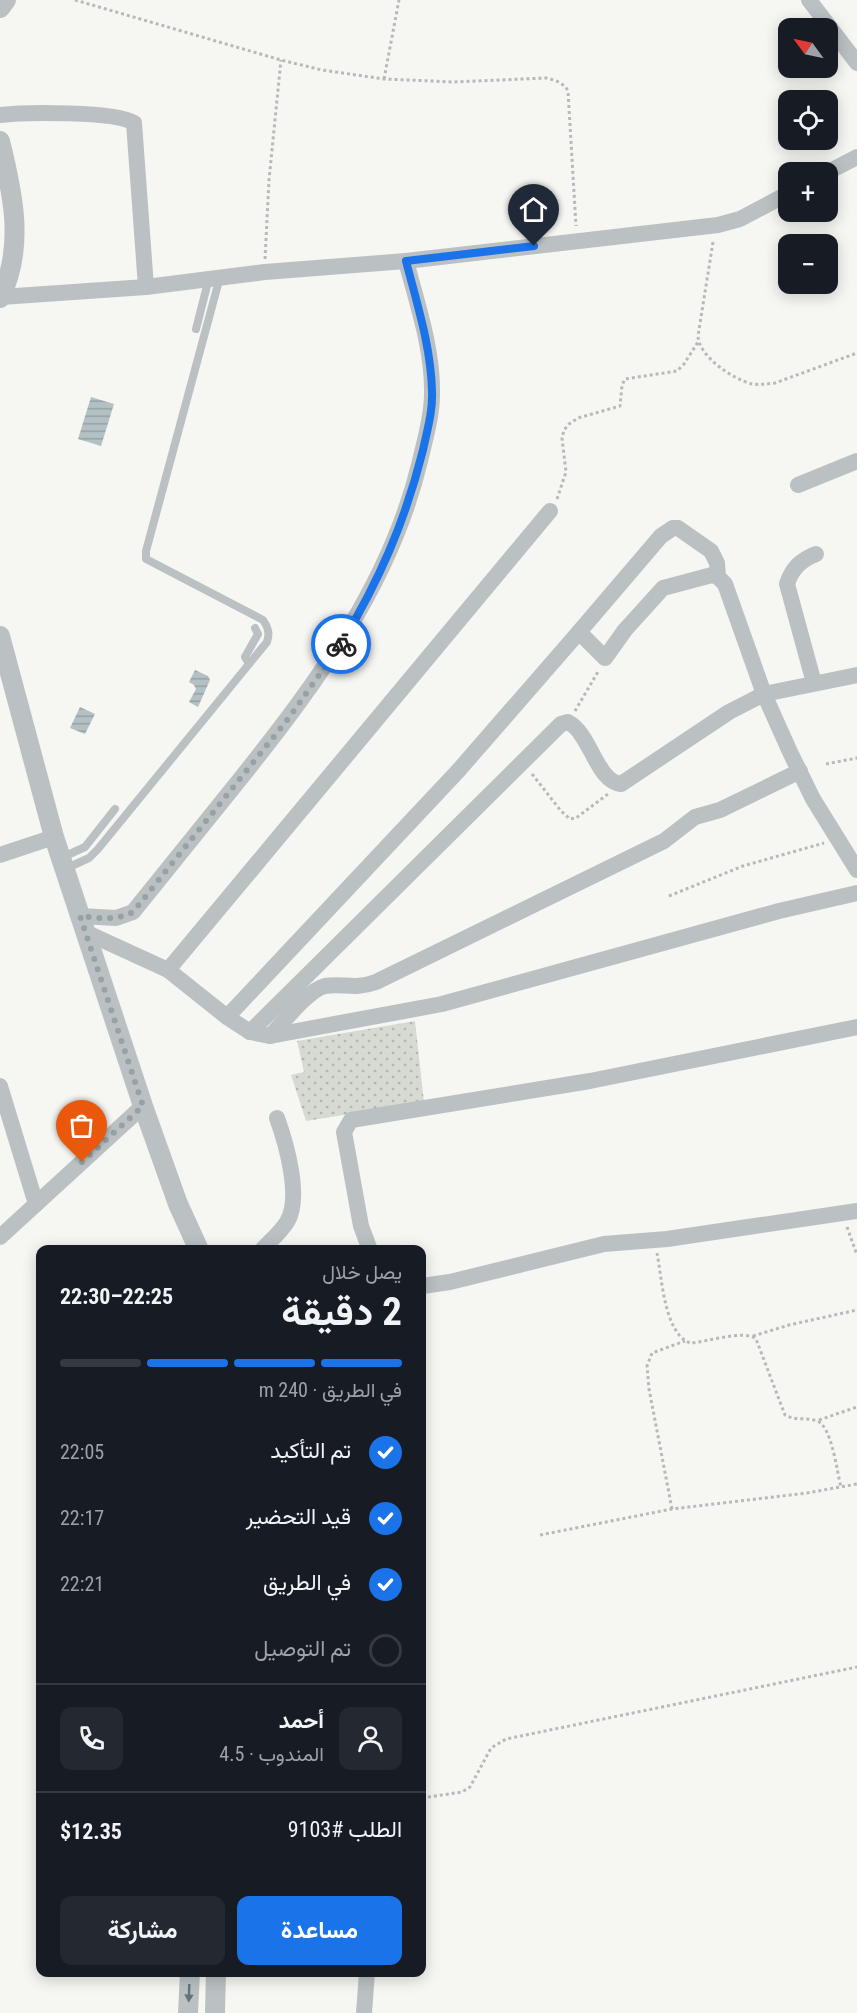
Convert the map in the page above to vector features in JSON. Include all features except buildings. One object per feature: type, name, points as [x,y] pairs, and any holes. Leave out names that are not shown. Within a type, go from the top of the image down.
[{"type":"street","points":[[0,8],[6,0]]},
{"type":"street","points":[[809,0],[854,54]]},
{"type":"street","points":[[0,115],[41,112],[112,117],[128,119],[134,123],[147,287]]},
{"type":"street","points":[[0,141],[12,201],[16,243],[11,272],[0,298],[147,287],[214,277],[406,261],[717,225],[740,219],[778,199]]},
{"type":"street","points":[[838,167],[857,157]]},
{"type":"street","points":[[83,924],[125,916],[133,912],[309,690],[363,606],[380,574],[412,495],[432,410],[432,376],[406,261]]},
{"type":"street","points":[[798,485],[857,461]]},
{"type":"street","points":[[168,970],[550,510]]},
{"type":"street","points":[[227,1017],[458,771],[668,530],[678,528],[711,551],[717,563],[718,577]]},
{"type":"street","points":[[814,683],[787,584],[790,573],[804,559],[816,554]]},
{"type":"street","points":[[579,632],[605,658],[663,588],[712,575],[718,577],[724,584],[764,694],[813,799],[857,870]]},
{"type":"street","points":[[0,636],[62,863],[143,1106],[178,1204],[197,1245]]},
{"type":"street","points":[[250,1032],[561,724],[568,722],[580,733],[611,781],[621,784],[729,712],[764,694],[857,675]]},
{"type":"street","points":[[270,1036],[309,996],[322,987],[354,987],[376,982],[664,841],[695,817],[720,810],[800,771]]},
{"type":"street","points":[[0,855],[54,837]]},
{"type":"street","points":[[83,924],[168,970],[227,1017],[250,1032],[270,1036],[442,1004],[779,911],[857,893]]},
{"type":"street","points":[[368,1245],[361,1226],[344,1132],[351,1120],[580,1083],[857,1027]]},
{"type":"street","points":[[0,1086],[36,1204]]},
{"type":"street","points":[[0,1238],[143,1106]]},
{"type":"street","points":[[267,1245],[287,1223],[293,1203],[292,1179],[284,1137],[277,1118]]},
{"type":"street","points":[[178,1204],[185,1245]]},
{"type":"street","points":[[426,1285],[460,1280],[604,1244],[655,1240],[850,1212]]},
{"type":"street","points":[[188,2013],[190,1977]]},
{"type":"street","points":[[215,2013],[216,1977]]},
{"type":"street","points":[[364,2013],[367,1977]]},
{"type":"lane","points":[[196,329],[214,277]]},
{"type":"lane","points":[[62,863],[89,858],[98,849],[267,642],[269,636],[269,630],[263,620],[148,562],[145,555],[214,277]]},
{"type":"lane","points":[[249,664],[245,657],[258,634],[255,628]]},
{"type":"lane","points":[[62,863],[85,847],[115,809]]},
{"type":"path","points":[[75,0],[322,70],[384,79],[454,82],[546,78],[562,84],[568,91],[576,241]]},
{"type":"path","points":[[384,79],[399,0]]},
{"type":"path","points":[[265,272],[269,180],[281,60]]},
{"type":"path","points":[[550,510],[566,472],[562,438],[569,424],[578,418],[620,406],[622,385],[625,379],[671,373],[680,369],[698,342],[717,225]]},
{"type":"path","points":[[698,342],[707,357],[738,379],[763,385],[775,384],[857,353]]},
{"type":"path","points":[[568,722],[605,658]]},
{"type":"path","points":[[825,764],[857,758]]},
{"type":"path","points":[[522,761],[561,811],[570,819],[576,818],[621,784]]},
{"type":"path","points":[[669,896],[743,866],[838,839]]},
{"type":"path","points":[[850,1212],[857,1256]]},
{"type":"path","points":[[655,1240],[670,1319],[678,1336],[685,1341]]},
{"type":"path","points":[[672,1509],[649,1389],[647,1365],[652,1353],[685,1341],[701,1343],[742,1335],[753,1336],[789,1325],[857,1310]]},
{"type":"path","points":[[753,1336],[761,1348],[785,1415],[791,1418],[817,1421],[857,1407]]},
{"type":"path","points":[[817,1421],[827,1429],[840,1487]]},
{"type":"path","points":[[540,1535],[672,1509],[807,1493],[857,1484]]},
{"type":"path","points":[[426,1796],[462,1792],[470,1787],[491,1748],[506,1739],[857,1667]]},
{"type":"shaded area","points":[[91,397],[114,404],[101,446],[78,439]]},
{"type":"shaded area","points":[[195,670],[208,676],[210,680],[198,707],[189,702],[196,689],[189,682]]},
{"type":"shaded area","points":[[80,707],[95,714],[85,734],[70,728]]},
{"type":"shaded area","points":[[415,1021],[424,1102],[306,1121],[291,1075],[304,1072],[297,1041]]},
{"type":"way so far","points":[[82,1162],[143,1106],[80,916],[116,918],[133,912],[288,719],[341,644]]},
{"type":"route","points":[[341,644],[380,574],[395,539],[412,495],[432,410],[432,376],[424,329],[406,261],[534,246]]}]
